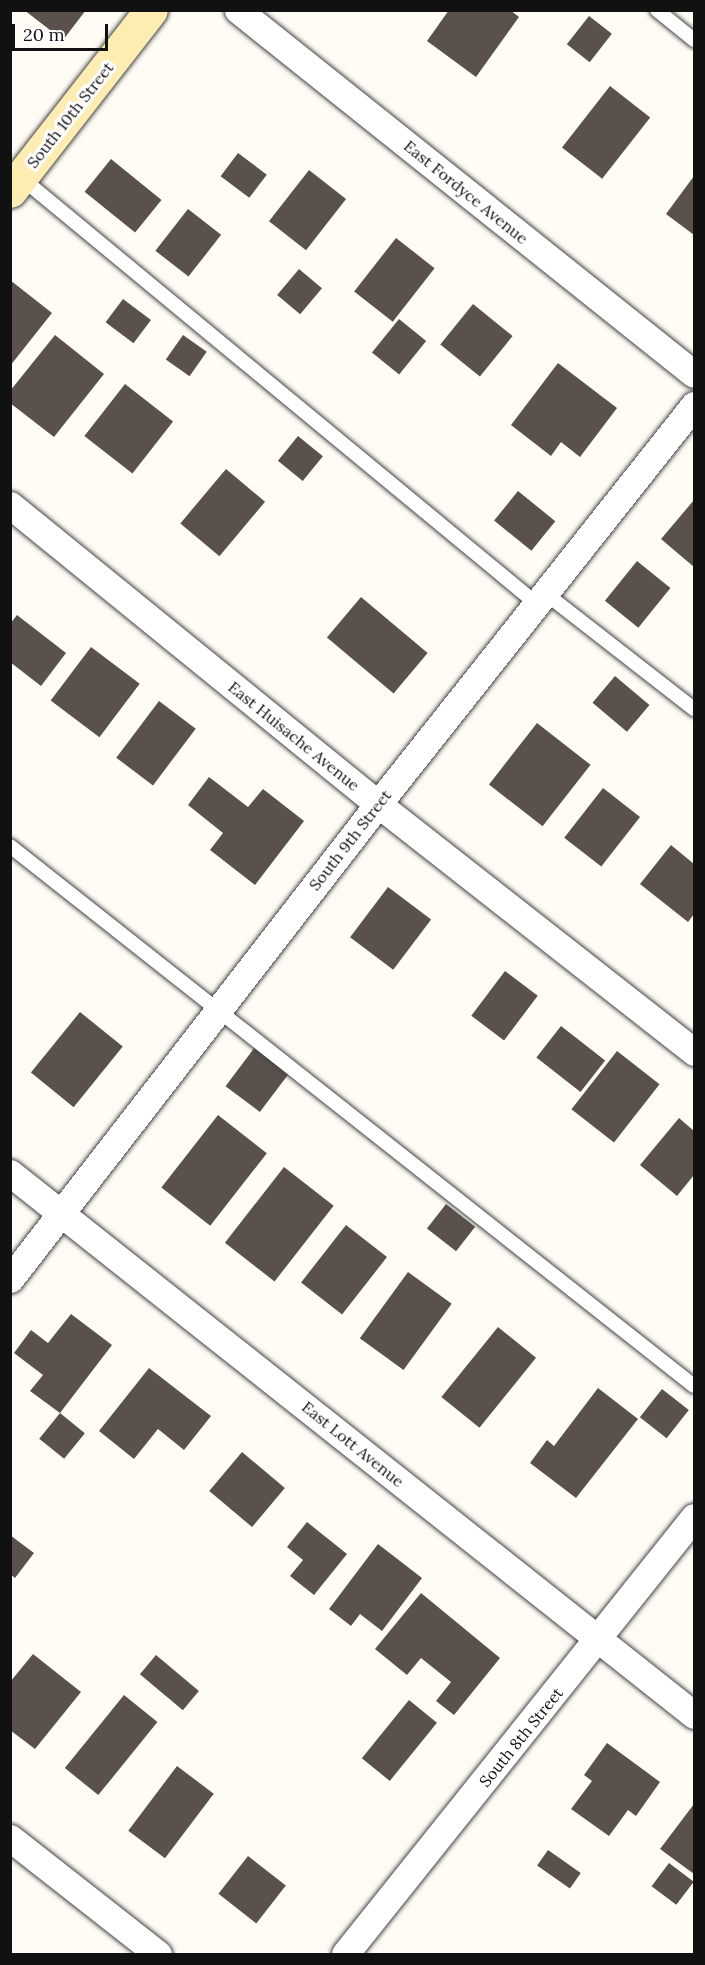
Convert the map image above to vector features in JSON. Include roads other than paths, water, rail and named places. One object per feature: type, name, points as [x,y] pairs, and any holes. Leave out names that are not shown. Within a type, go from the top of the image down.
[{"type":"street","name":"South 10th Street","points":[[14,179],[151,10]]},
{"type":"street","name":"East Fordyce Avenue","points":[[238,10],[694,374]]},
{"type":"street","name":"South 9th Street","points":[[10,1280],[378,804],[694,405]]},
{"type":"street","name":"East Huisache Avenue","points":[[10,505],[378,804],[694,1053]]},
{"type":"street","name":"East Lott Avenue","points":[[10,1173],[694,1715]]},
{"type":"street","name":"South 8th Street","points":[[345,1954],[599,1640],[694,1517]]},
{"type":"street","points":[[10,1838],[158,1954]]},
{"type":"lane","points":[[657,10],[694,40]]},
{"type":"lane","points":[[14,179],[541,598],[694,709]]},
{"type":"lane","points":[[10,846],[221,1009],[694,1386]]}]
